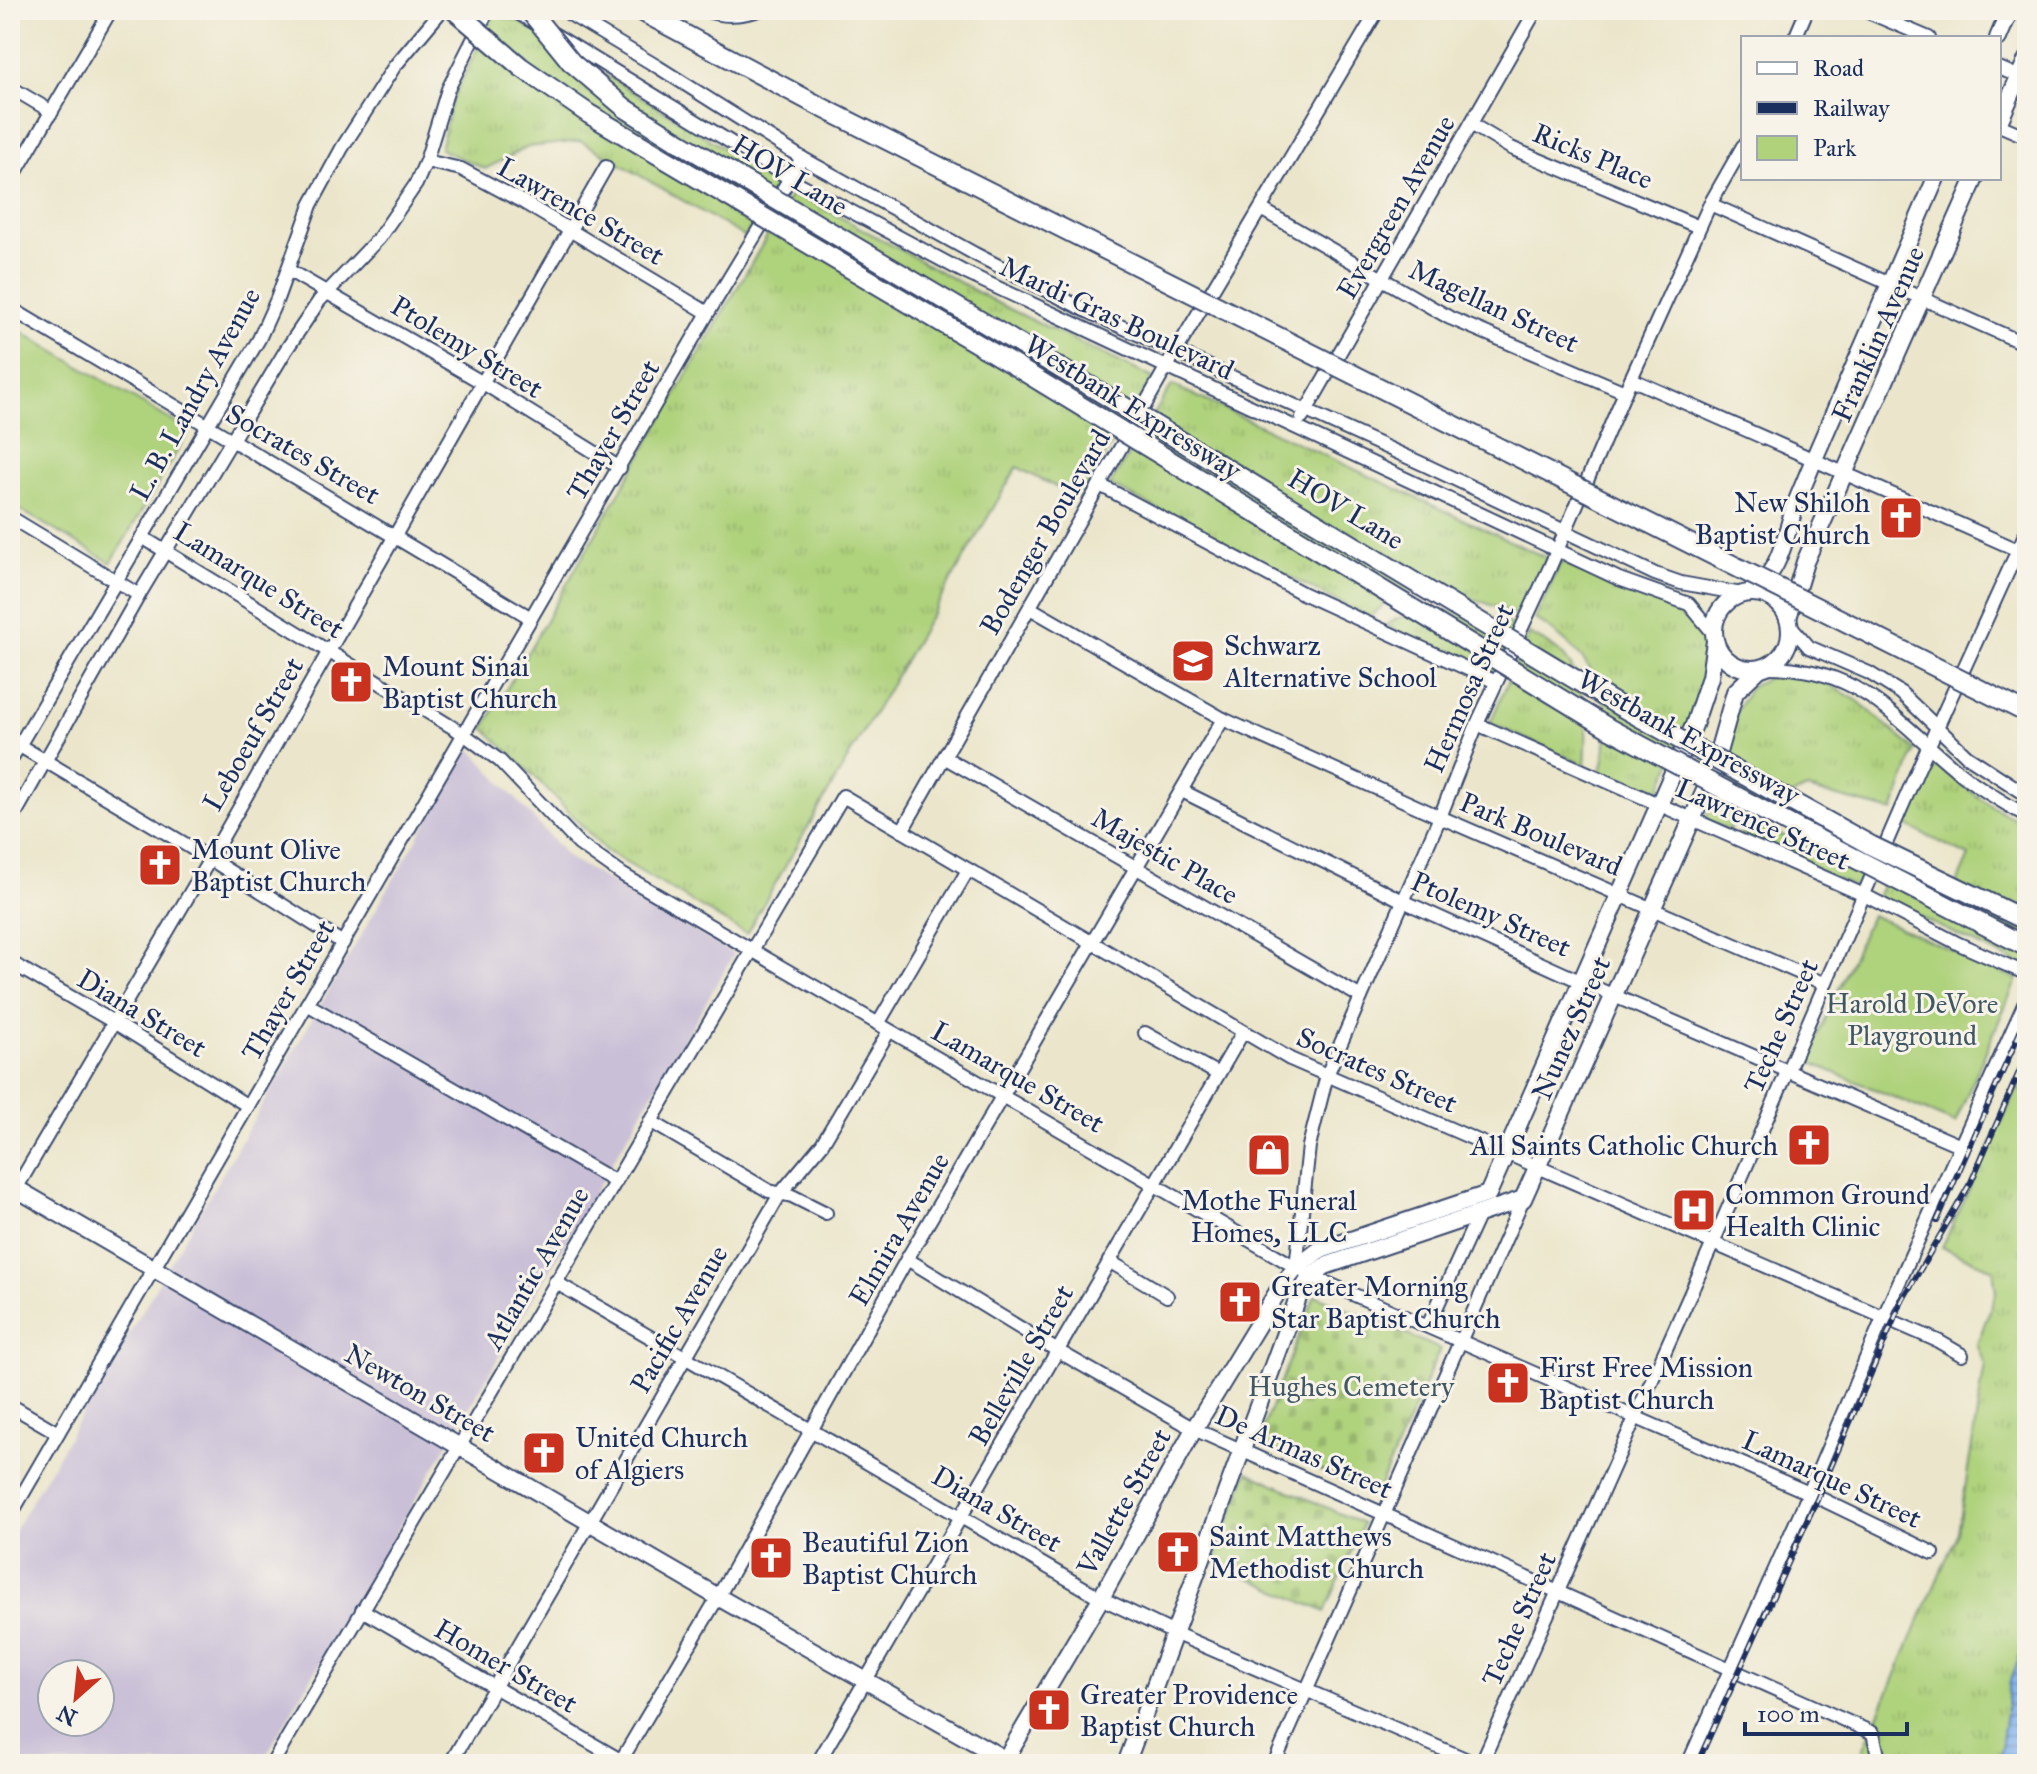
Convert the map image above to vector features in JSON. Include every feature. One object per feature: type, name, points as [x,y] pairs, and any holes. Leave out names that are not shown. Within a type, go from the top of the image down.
[{"type":"highway","name":"Westbank Expressway","points":[[454,10],[521,67],[589,114],[1015,366],[1610,729],[2027,947]]},
{"type":"highway","name":"HOV Lane","points":[[529,10],[571,62],[625,108],[679,142],[1621,707],[1872,846],[2027,921]]},
{"type":"highway","points":[[639,10],[819,106],[2027,713]]},
{"type":"main road","points":[[1999,36],[2010,10]]},
{"type":"main road","points":[[2001,119],[2023,78],[2027,59]]},
{"type":"main road","name":"Franklin Avenue","points":[[1814,459],[1935,180]]},
{"type":"main road","name":"Franklin Avenue","points":[[1789,622],[1799,576],[1974,180]]},
{"type":"main road","points":[[1746,593],[1763,594],[1776,601],[1789,622],[1785,651],[1762,668],[1735,665],[1720,653],[1714,638],[1715,622],[1729,600],[1762,585],[1781,557],[1814,459]]},
{"type":"main road","name":"Nunez Street","points":[[1488,1194],[1700,711],[1710,677],[1714,638]]},
{"type":"main road","name":"Nunez Street","points":[[1523,1199],[1711,777],[1735,692],[1762,668]]},
{"type":"main road","name":"Newton Street","points":[[12,1191],[154,1269],[1007,1763]]},
{"type":"main road","points":[[1126,1764],[1243,1452],[1299,1295],[1303,1272],[1318,1251],[1488,1194]]},
{"type":"main road","points":[[1303,1272],[1523,1199]]},
{"type":"main road","name":"Vallette Street","points":[[1007,1763],[1194,1429],[1280,1288],[1303,1272]]},
{"type":"street","points":[[10,182],[111,10]]},
{"type":"street","name":"L. B. Landry Avenue","points":[[10,761],[15,743],[116,581],[259,339],[311,205],[342,148],[394,67],[442,10]]},
{"type":"street","name":"L. B. Landry Avenue","points":[[10,823],[139,595],[286,350],[327,292],[379,238],[402,207],[426,161],[448,89],[488,10]]},
{"type":"street","name":"Mardi Gras Boulevard","points":[[513,10],[789,178],[964,272],[1619,579],[1689,604],[1714,638]]},
{"type":"street","name":"Mardi Gras Boulevard","points":[[563,10],[802,158],[975,254],[1085,310],[1655,574],[1692,586],[1746,593]]},
{"type":"street","points":[[704,10],[738,16],[759,10]]},
{"type":"street","name":"Bodenger Boulevard","points":[[902,831],[1166,368],[1378,10]]},
{"type":"street","name":"Evergreen Avenue","points":[[1297,428],[1536,10]]},
{"type":"street","points":[[1798,36],[1807,10]]},
{"type":"street","points":[[1863,10],[1924,36]]},
{"type":"street","points":[[2001,69],[2023,78]]},
{"type":"street","points":[[10,87],[52,112]]},
{"type":"street","name":"Ricks Place","points":[[1471,124],[1511,148],[1699,227]]},
{"type":"street","points":[[2001,124],[2027,137]]},
{"type":"street","name":"Hermosa Street","points":[[1303,1272],[1309,1146],[1327,1075],[1440,817],[1477,724],[1566,531],[1625,392],[1710,204],[1741,150]]},
{"type":"street","name":"Thayer Street","points":[[10,1516],[708,313],[802,158]]},
{"type":"street","name":"Lawrence Street","points":[[426,161],[461,169],[523,202],[708,313]]},
{"type":"street","name":"Leboeuf Street","points":[[12,1191],[210,859],[606,167]]},
{"type":"street","points":[[1710,204],[2027,345]]},
{"type":"street","name":"Magellan Street","points":[[1261,209],[1450,318],[1625,392]]},
{"type":"street","name":"Ptolemy Street","points":[[288,270],[483,383],[620,468]]},
{"type":"street","name":"Socrates Street","points":[[10,308],[531,618]]},
{"type":"street","points":[[1631,379],[2022,552]]},
{"type":"street","points":[[1100,485],[1304,594],[1496,682]]},
{"type":"street","points":[[10,517],[139,595]]},
{"type":"street","name":"Teche Street","points":[[1479,1764],[1713,1243],[1929,747],[2022,552],[2027,530]]},
{"type":"street","name":"Lamarque Street","points":[[142,537],[465,735],[500,761],[579,844],[623,875],[1303,1272],[1809,1493],[1933,1553]]},
{"type":"street","name":"Park Boulevard","points":[[1030,608],[1223,719],[1825,984]]},
{"type":"street","points":[[1789,622],[1809,647],[1888,684],[1967,756],[2027,795]]},
{"type":"street","points":[[1762,668],[1805,669],[1850,685],[1895,714],[1960,773],[2027,816]]},
{"type":"street","name":"Elmira Avenue","points":[[622,1763],[907,1259],[1223,719]]},
{"type":"street","name":"Lawrence Street","points":[[1477,724],[1864,895],[1959,944],[2027,974]]},
{"type":"street","points":[[15,743],[210,859],[343,943]]},
{"type":"street","name":"Majestic Place","points":[[944,757],[1361,997]]},
{"type":"street","name":"Ptolemy Street","points":[[1182,791],[1403,901],[1961,1146]]},
{"type":"street","name":"Socrates Street","points":[[843,796],[1290,1059],[1938,1341],[1962,1355]]},
{"type":"street","name":"Atlantic Avenue","points":[[272,1764],[843,796]]},
{"type":"street","name":"Pacific Avenue","points":[[450,1764],[780,1194],[822,1144],[968,870]]},
{"type":"street","name":"Diana Street","points":[[10,962],[248,1106]]},
{"type":"street","points":[[1688,1764],[2027,998]]},
{"type":"street","points":[[307,1004],[614,1181]]},
{"type":"street","name":"Belleville Street","points":[[817,1764],[1243,1032]]},
{"type":"street","points":[[1145,1033],[1218,1074]]},
{"type":"street","points":[[650,1121],[769,1191],[792,1196],[826,1213]]},
{"type":"street","name":"Nunez Street","points":[[1428,1326],[1488,1194]]},
{"type":"street","name":"Nunez Street","points":[[1274,1764],[1523,1199]]},
{"type":"street","name":"De Armas Street","points":[[907,1259],[1194,1429],[1873,1733],[1880,1764]]},
{"type":"street","points":[[1109,1261],[1167,1296]]},
{"type":"street","name":"Diana Street","points":[[555,1282],[1101,1598],[1174,1633],[1479,1764]]},
{"type":"street","points":[[10,1405],[58,1433]]},
{"type":"street","name":"Homer Street","points":[[362,1610],[622,1763]]},
{"type":"shaded area","points":[[470,748],[569,858],[734,954],[261,1764],[10,1764],[10,1538]]},
{"type":"green space","points":[[494,15],[518,21],[780,183],[745,237],[581,141],[528,147],[485,169],[440,149],[452,100]]},
{"type":"green space","points":[[793,191],[999,304],[1153,378],[1079,499],[1017,467],[746,934],[606,851],[484,728]]},
{"type":"green space","points":[[10,325],[189,431],[111,563],[10,504]]},
{"type":"green space","points":[[1172,385],[1549,559],[1522,618],[1464,596],[1423,591],[1386,603],[1370,618],[1110,485]]},
{"type":"green space","points":[[1561,562],[1630,593],[1683,610],[1697,619],[1706,633],[1707,654],[1695,706],[1656,798],[1601,772],[1607,723],[1598,683],[1574,649],[1535,619]]},
{"type":"green space","points":[[1427,609],[1479,614],[1516,626],[1492,681],[1386,625]]},
{"type":"green space","points":[[1529,634],[1557,650],[1568,661],[1581,688],[1586,719],[1585,765],[1490,723]]},
{"type":"green space","points":[[1795,676],[1825,682],[1858,701],[1915,750],[1893,811],[1807,789],[1748,814],[1728,830],[1706,820],[1730,744],[1736,712],[1750,688],[1768,677]]},
{"type":"green space","points":[[1935,765],[1991,806],[2027,825],[2027,968],[1877,897],[1884,881],[1945,911],[1969,856],[1907,826]]},
{"type":"green space","points":[[1760,825],[1863,873],[1857,888],[1740,835]]},
{"type":"green space","name":"Harold DeVore Playground","points":[[1871,915],[2017,979],[1955,1123],[1807,1061]]},
{"type":"green space","points":[[2027,1069],[2027,1639],[2010,1681],[1999,1764],[1857,1764],[1958,1532],[1985,1364],[1977,1344],[1996,1293],[1993,1269],[1942,1247]]},
{"type":"green space","name":"Hughes Cemetery","points":[[1315,1295],[1440,1349],[1376,1495],[1257,1443]]},
{"type":"green space","name":"Hughes Cemetery","points":[[1248,1472],[1363,1524],[1325,1612],[1214,1562]]},
{"type":"water","points":[[2027,1640],[2027,1764],[1999,1764],[2010,1681]]},
{"type":"railway","points":[[1937,1221],[2027,1016]]},
{"type":"railway","points":[[1697,1764],[1818,1497],[1902,1301],[1971,1182],[2027,1054]]},
{"type":"place","name":"New Shiloh Baptist Church","points":[[1901,518]]},
{"type":"place","name":"Schwarz Alternative School","points":[[1193,661]]},
{"type":"place","name":"Mount Sinai Baptist Church","points":[[351,682]]},
{"type":"place","name":"Mount Olive Baptist Church","points":[[160,865]]},
{"type":"place","name":"All Saints Catholic Church","points":[[1809,1145]]},
{"type":"place","name":"Mothe Funeral Homes, LLC","points":[[1269,1155]]},
{"type":"place","name":"Common Ground Health Clinic","points":[[1694,1210]]},
{"type":"place","name":"Greater Morning Star Baptist Church","points":[[1240,1302]]},
{"type":"place","name":"First Free Mission Baptist Church","points":[[1508,1383]]},
{"type":"place","name":"United Church of Algiers","points":[[544,1453]]},
{"type":"place","name":"Saint Matthews Methodist Church","points":[[1178,1552]]},
{"type":"place","name":"Beautiful Zion Baptist Church","points":[[771,1558]]},
{"type":"place","name":"Greater Providence Baptist Church","points":[[1049,1710]]}]
